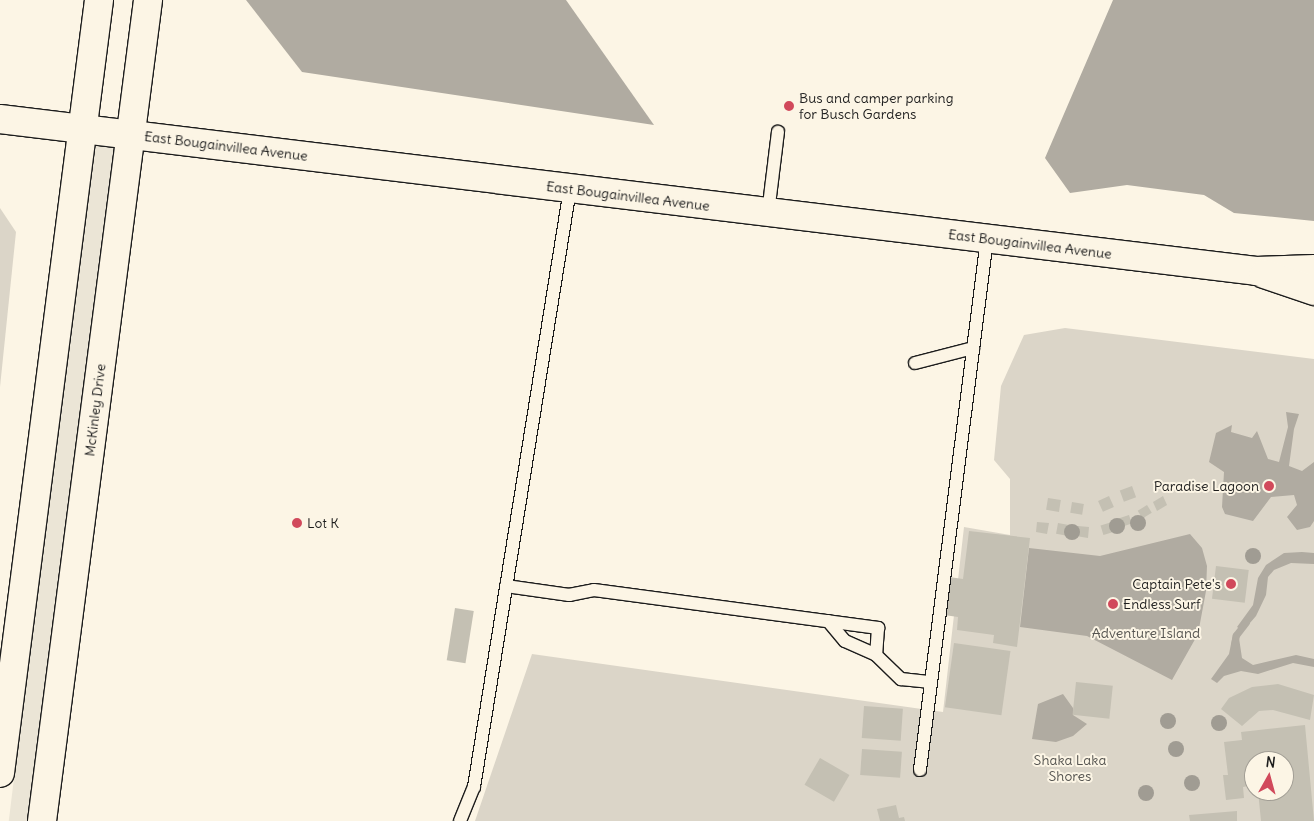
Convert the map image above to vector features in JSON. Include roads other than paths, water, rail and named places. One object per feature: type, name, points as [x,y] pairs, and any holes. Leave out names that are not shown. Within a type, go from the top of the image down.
[{"type":"main road","points":[[0,773],[99,0]]},
{"type":"main road","name":"McKinley Drive","points":[[42,821],[148,0]]},
{"type":"main road","name":"East Bougainvillea Avenue","points":[[0,119],[1256,271],[1314,269]]},
{"type":"main road","name":"East Bougainvillea Avenue","points":[[1256,271],[1314,291]]},
{"type":"lane","points":[[768,213],[778,132]]},
{"type":"lane","points":[[460,821],[474,787],[570,188]]},
{"type":"lane","points":[[920,770],[987,239]]},
{"type":"lane","points":[[915,363],[973,348]]},
{"type":"lane","points":[[506,586],[569,595],[594,590],[878,628],[876,655]]},
{"type":"lane","points":[[828,621],[845,641],[876,655],[902,679],[931,682]]},
{"type":"waterway","points":[[1234,645],[1236,635],[1246,622]]},
{"type":"place","name":"Bus and camper parking for Busch Gardens","points":[[789,106]]},
{"type":"place","name":"Paradise Lagoon","points":[[1269,486]]},
{"type":"place","name":"Lot K","points":[[297,523]]},
{"type":"place","name":"Captain Pete's","points":[[1231,584]]},
{"type":"place","name":"Endless Surf","points":[[1113,604]]},
{"type":"park label","name":"Adventure Island","points":[[1146,633]]},
{"type":"park label","name":"Shaka Laka Shores","points":[[1070,768]]}]
